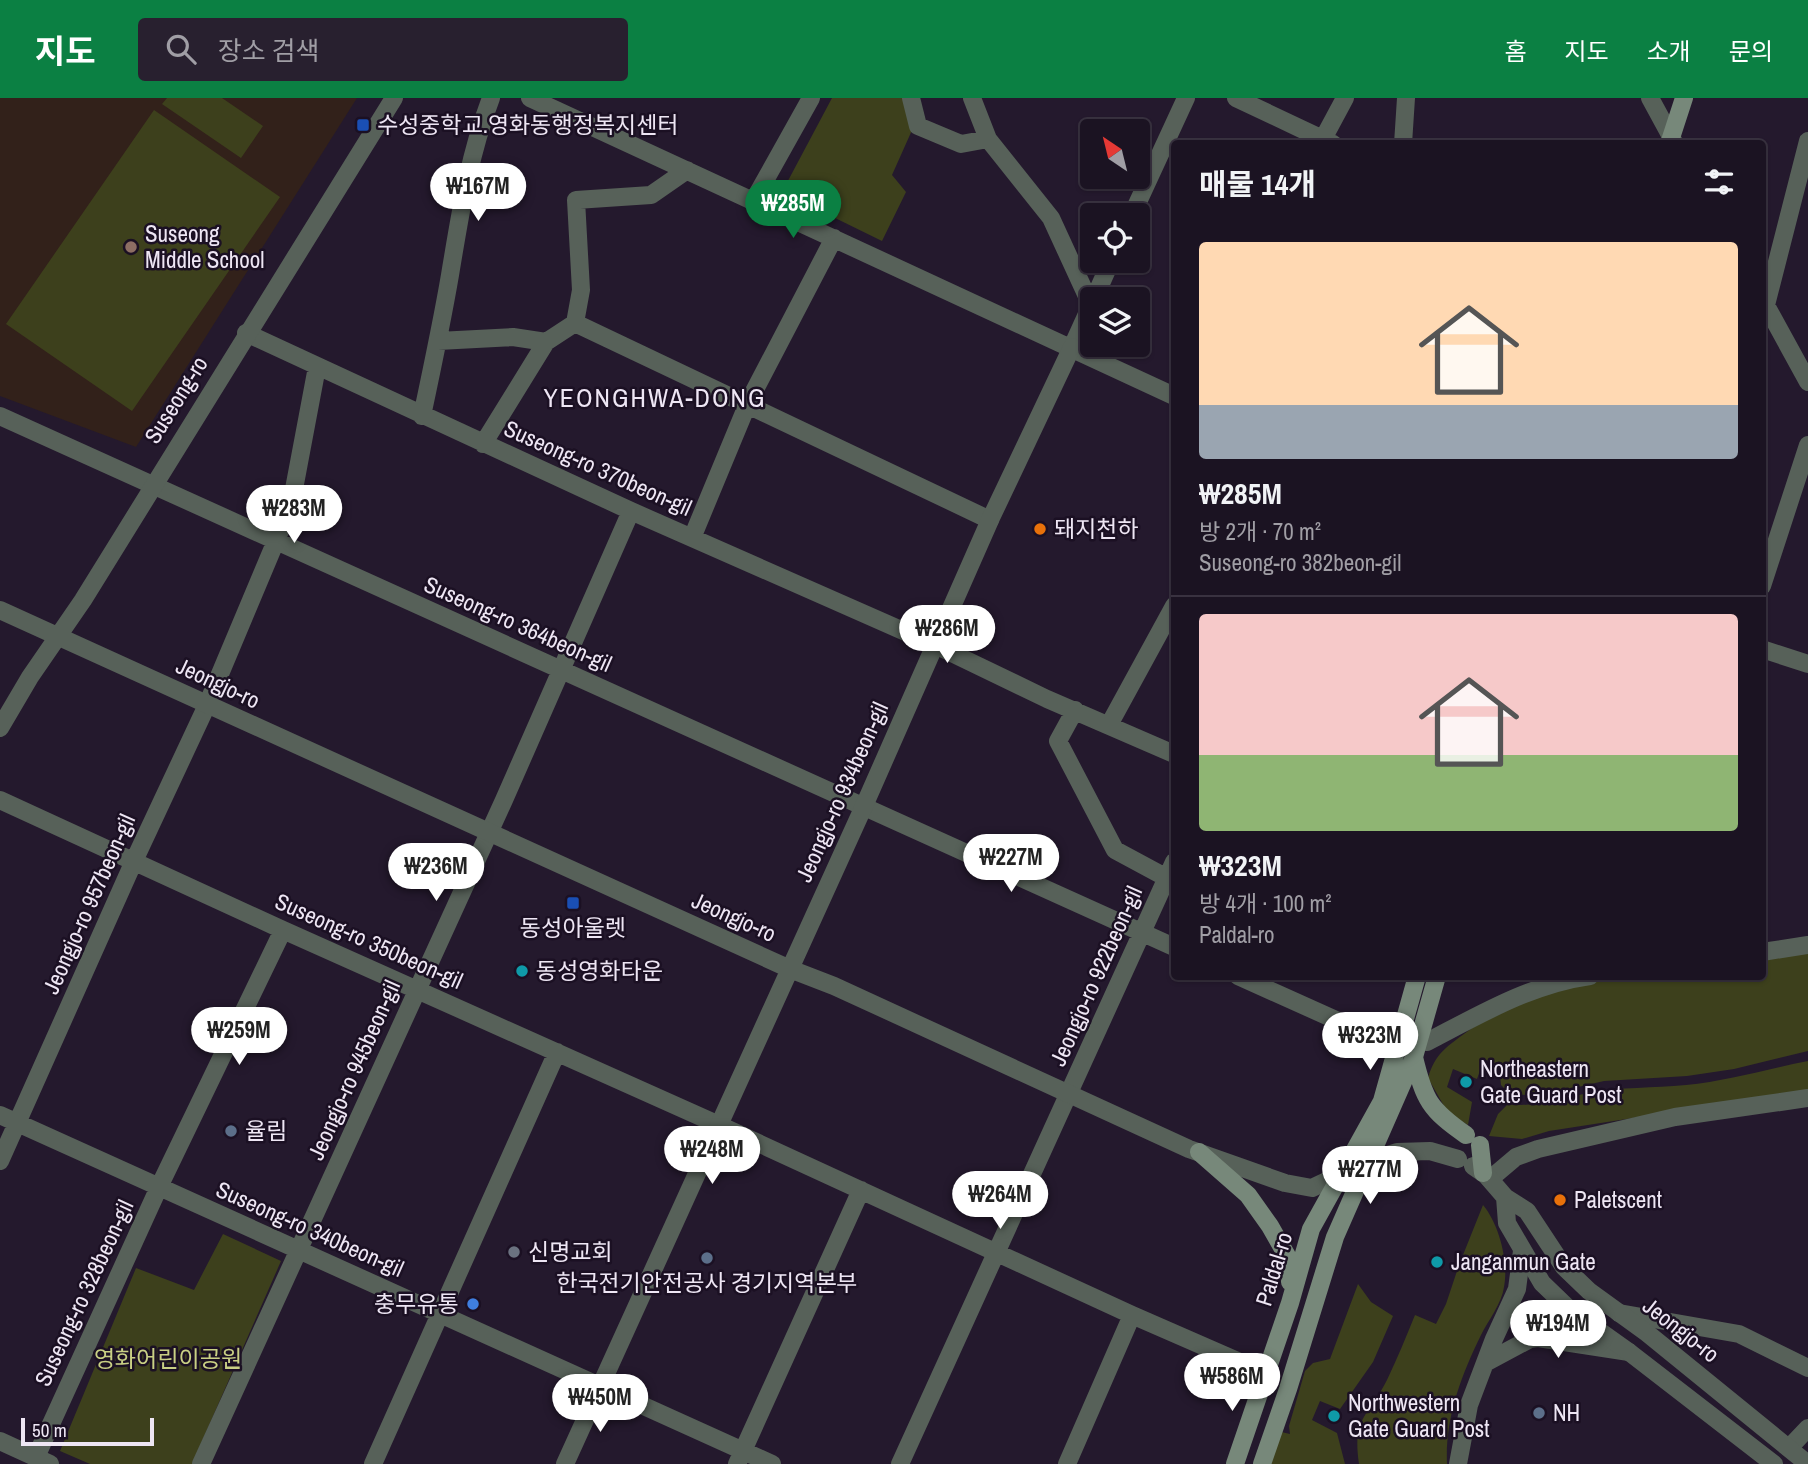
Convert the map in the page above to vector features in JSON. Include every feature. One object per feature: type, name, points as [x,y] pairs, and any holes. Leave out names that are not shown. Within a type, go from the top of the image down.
[{"type":"main road","points":[[1672,140],[1684,98]]},
{"type":"main road","name":"Paldal-ro","points":[[1235,1464],[1290,1303],[1311,1229],[1382,1101],[1416,980]]},
{"type":"main road","points":[[1262,1464],[1335,1237],[1417,1049],[1436,980]]},
{"type":"main road","points":[[1417,1049],[1423,1094],[1436,1113],[1473,1140],[1476,1169]]},
{"type":"main road","points":[[1199,1152],[1248,1195],[1270,1226],[1291,1264],[1290,1303]]},
{"type":"street","name":"Suseong-ro","points":[[0,728],[394,98]]},
{"type":"street","points":[[422,416],[464,191],[479,130],[491,98]]},
{"type":"street","points":[[530,98],[1171,395]]},
{"type":"street","points":[[754,200],[811,98]]},
{"type":"street","points":[[911,98],[918,127],[961,144],[988,139]]},
{"type":"street","points":[[972,98],[988,139],[1051,218],[1085,287]]},
{"type":"street","points":[[1138,203],[1186,98]]},
{"type":"street","points":[[1236,98],[1326,140]]},
{"type":"street","points":[[1328,140],[1345,98]]},
{"type":"street","points":[[1403,140],[1406,98]]},
{"type":"street","points":[[1650,98],[1671,140]]},
{"type":"street","points":[[1766,295],[1808,141]]},
{"type":"street","points":[[687,170],[651,195],[576,200],[582,290],[575,323],[990,520]]},
{"type":"street","name":"Suseong-ro 370beon-gil","points":[[692,538],[748,403],[834,238]]},
{"type":"street","points":[[1766,306],[1808,382]]},
{"type":"street","name":"Suseong-ro 370beon-gil","points":[[483,444],[546,342],[575,323]]},
{"type":"street","name":"Jeongjo-ro 934beon-gil","points":[[565,1464],[990,520],[1080,329]]},
{"type":"street","name":"Suseong-ro 370beon-gil","points":[[246,333],[483,444],[1171,753]]},
{"type":"street","points":[[438,341],[513,337],[546,342]]},
{"type":"street","name":"Jeongjo-ro 957beon-gil","points":[[0,1161],[207,705],[291,505],[317,367]]},
{"type":"street","name":"Suseong-ro 364beon-gil","points":[[0,416],[1171,946]]},
{"type":"street","points":[[1766,574],[1808,445]]},
{"type":"street","name":"Jeongjo-ro 945beon-gil","points":[[201,1464],[418,990],[631,511]]},
{"type":"street","name":"Jeongjo-ro","points":[[0,610],[1199,1152],[1285,1183],[1311,1188],[1369,1160],[1397,1152],[1430,1151],[1476,1169],[1505,1197],[1527,1211],[1564,1268],[1589,1291],[1808,1464]]},
{"type":"street","points":[[1109,725],[1171,611]]},
{"type":"street","points":[[1766,650],[1808,664]]},
{"type":"street","name":"Jeongjo-ro 922beon-gil","points":[[900,1464],[1171,870],[1115,850],[1058,741],[1074,710]]},
{"type":"street","name":"Suseong-ro 350beon-gil","points":[[0,800],[1265,1373]]},
{"type":"street","points":[[159,1187],[283,930]]},
{"type":"street","points":[[1766,951],[1808,945]]},
{"type":"street","points":[[1247,980],[1396,1047]]},
{"type":"street","points":[[1417,1049],[1516,997],[1570,980]]},
{"type":"street","points":[[373,1464],[556,1052]]},
{"type":"street","points":[[1476,1169],[1538,1149],[1675,1117],[1808,1098]]},
{"type":"street","name":"Suseong-ro 340beon-gil","points":[[0,1115],[600,1387],[740,1458],[772,1464]]},
{"type":"street","name":"Suseong-ro 328beon-gil","points":[[0,1441],[43,1461],[159,1187]]},
{"type":"street","points":[[740,1458],[861,1190]]},
{"type":"street","name":"Jeongjo-ro","points":[[1505,1197],[1507,1223],[1542,1283],[1570,1310],[1774,1464]]},
{"type":"street","points":[[1459,1464],[1469,1405],[1494,1339],[1517,1289],[1522,1251]]},
{"type":"street","points":[[1619,1313],[1739,1335],[1808,1368]]},
{"type":"street","points":[[1067,1464],[1132,1315]]},
{"type":"street","points":[[1486,1363],[1530,1339],[1538,1338],[1629,1352]]},
{"type":"street","points":[[1789,1448],[1808,1428]]},
{"type":"shaded area","name":"Suseong Middle School","points":[[0,98],[357,98],[136,447],[0,396]]},
{"type":"green space","points":[[167,98],[222,98],[263,126],[241,158],[162,104]]},
{"type":"green space","points":[[832,98],[908,98],[913,128],[892,175],[906,192],[882,241],[782,192]]},
{"type":"green space","points":[[154,110],[280,197],[132,411],[6,324]]},
{"type":"green space","points":[[1808,950],[1808,1051],[1734,1069],[1687,1076],[1604,1081],[1539,1096],[1510,1094],[1501,1085],[1499,1065],[1484,1059],[1477,1079],[1453,1069],[1447,1087],[1472,1102],[1468,1125],[1448,1113],[1428,1078],[1438,1056],[1448,1046],[1485,1020],[1524,1001],[1565,987],[1600,980],[1766,980],[1766,956]]},
{"type":"green space","points":[[1808,1061],[1808,1091],[1549,1131],[1522,1139],[1489,1136],[1498,1114],[1508,1104],[1538,1104],[1588,1093],[1701,1083]]},
{"type":"green space","points":[[1483,1205],[1494,1222],[1504,1255],[1504,1287],[1498,1306],[1481,1335],[1461,1382],[1449,1430],[1447,1464],[1359,1464],[1358,1436],[1363,1418],[1387,1380],[1415,1315],[1436,1324]]},
{"type":"green space","name":"영화어린이공원","points":[[223,1234],[281,1261],[192,1464],[90,1464],[60,1451],[136,1268],[194,1290]]},
{"type":"green space","points":[[1358,1284],[1371,1302],[1393,1316],[1373,1362],[1340,1409],[1320,1401],[1312,1420],[1337,1433],[1345,1464],[1269,1464],[1277,1431],[1290,1434],[1289,1426],[1305,1371],[1313,1363],[1330,1359]]},
{"type":"place","name":"수성중학교.영화동행정복지센터","points":[[363,125]]},
{"type":"place","name":"Suseong Middle School","points":[[131,247]]},
{"type":"place","name":"돼지천하","points":[[1040,529]]},
{"type":"place","name":"동성아울렛","points":[[573,903]]},
{"type":"place","name":"동성영화타운","points":[[522,971]]},
{"type":"place","name":"Northeastern Gate Guard Post","points":[[1466,1082]]},
{"type":"place","name":"율림","points":[[231,1131]]},
{"type":"place","name":"Paletscent","points":[[1560,1200]]},
{"type":"place","name":"신명교회","points":[[514,1252]]},
{"type":"place","name":"한국전기안전공사 경기지역본부","points":[[707,1258]]},
{"type":"place","name":"Janganmun Gate","points":[[1437,1262]]},
{"type":"place","name":"충무유통","points":[[473,1304]]},
{"type":"place","name":"NH","points":[[1539,1413]]},
{"type":"place","name":"Northwestern Gate Guard Post","points":[[1334,1416]]},
{"type":"district","name":"YEONGHWA-DONG","points":[[655,398]]}]
